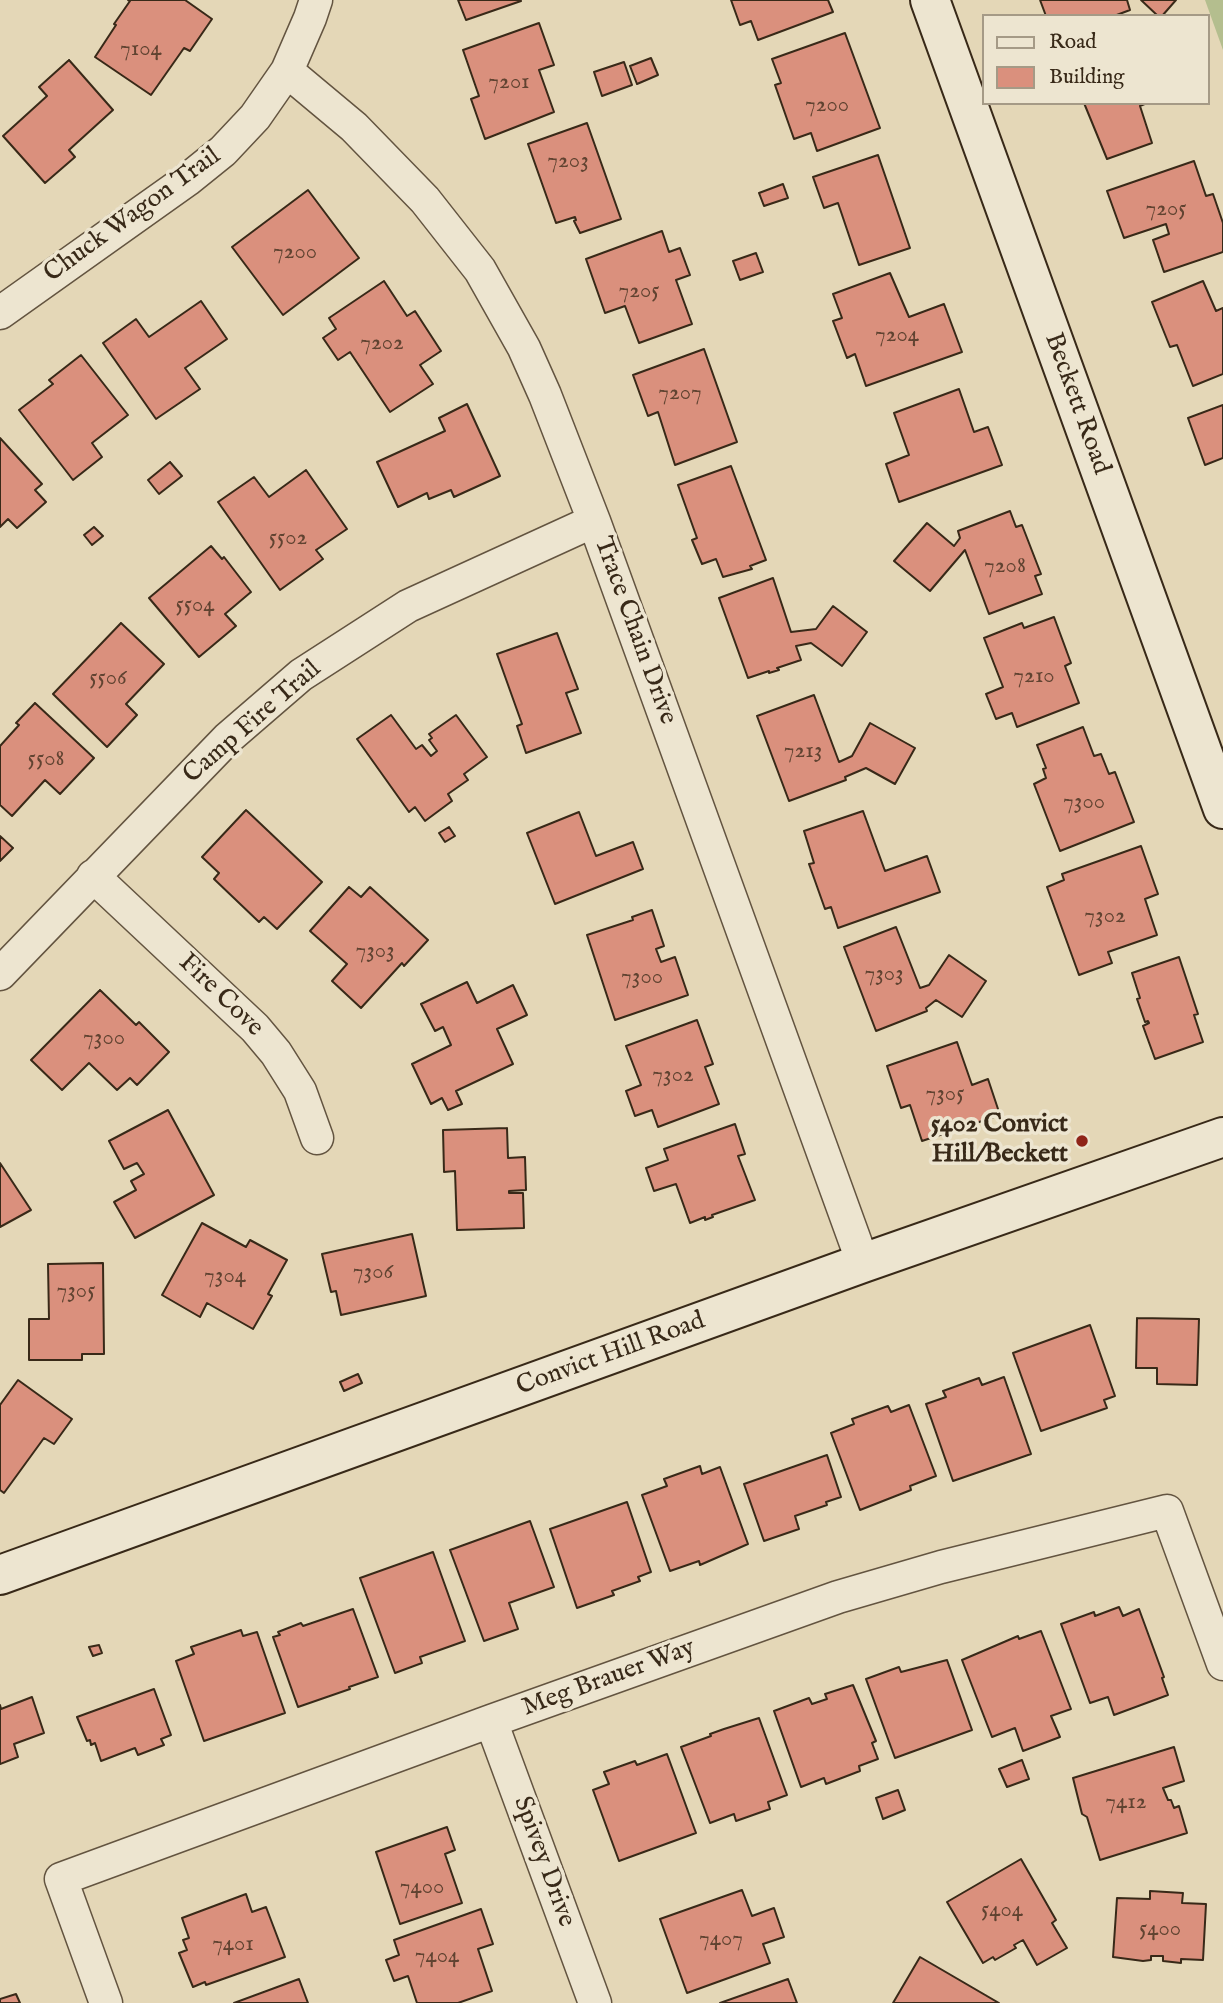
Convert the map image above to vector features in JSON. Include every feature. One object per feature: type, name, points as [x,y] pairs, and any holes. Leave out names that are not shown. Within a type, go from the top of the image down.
[{"type":"street","name":"Chuck Wagon Trail","points":[[0,313],[176,188],[223,151],[255,117],[287,71],[316,0]]},
{"type":"street","name":"Beckett Road","points":[[930,0],[1223,809]]},
{"type":"street","name":"Trace Chain Drive","points":[[287,71],[354,127],[425,200],[480,270],[512,326],[545,395],[594,521],[863,1263]]},
{"type":"street","name":"Camp Fire Trail","points":[[0,974],[228,738],[301,675],[408,606],[594,521]]},
{"type":"street","name":"Fire Cove","points":[[93,876],[255,1028],[276,1052],[300,1091],[317,1138]]},
{"type":"street","name":"Convict Hill Road","points":[[0,1575],[863,1263],[1223,1137]]},
{"type":"street","name":"Meg Brauer Way","points":[[106,2003],[61,1879],[838,1597],[941,1567],[1167,1511],[1223,1664]]},
{"type":"street","name":"Spivey Drive","points":[[491,1721],[595,2003]]},
{"type":"green space","points":[[1205,0],[1223,0],[1223,50]]},
{"type":"building","points":[[128,0],[185,0],[212,19],[190,51],[184,48],[151,95],[95,57],[130,1]]},
{"type":"building","points":[[458,0],[520,0],[521,1],[466,20]]},
{"type":"building","points":[[731,0],[828,0],[833,12],[758,40],[751,21],[740,25]]},
{"type":"building","points":[[1040,0],[1127,0],[1130,10],[1119,14],[1045,14]]},
{"type":"building","points":[[1141,0],[1176,0],[1164,14],[1156,14]]},
{"type":"building","points":[[539,23],[554,65],[539,70],[554,112],[485,139],[471,99],[479,96],[463,50]]},
{"type":"building","points":[[845,33],[880,128],[817,151],[811,133],[794,139],[775,85],[781,83],[772,59]]},
{"type":"building","points":[[651,58],[658,75],[637,84],[630,66]]},
{"type":"building","points":[[69,60],[113,110],[69,150],[75,157],[45,183],[3,136],[47,96],[39,87]]},
{"type":"building","points":[[624,62],[632,85],[602,96],[594,72]]},
{"type":"building","points":[[1085,105],[1142,105],[1140,106],[1152,143],[1107,159]]},
{"type":"building","points":[[587,123],[621,219],[580,233],[574,221],[575,217],[556,223],[528,144]]},
{"type":"building","points":[[878,155],[910,248],[859,265],[838,203],[824,208],[813,177]]},
{"type":"building","points":[[1194,161],[1206,196],[1213,194],[1223,223],[1223,252],[1164,272],[1153,240],[1169,234],[1166,224],[1124,238],[1107,191]]},
{"type":"building","points":[[783,184],[788,198],[764,206],[759,193]]},
{"type":"building","points":[[308,190],[359,258],[283,315],[232,247]]},
{"type":"building","points":[[662,231],[669,252],[680,248],[690,275],[676,280],[692,324],[639,343],[625,306],[605,313],[586,259]]},
{"type":"building","points":[[756,253],[763,272],[740,280],[733,261]]},
{"type":"building","points":[[890,273],[909,317],[944,304],[962,352],[866,386],[855,354],[847,358],[833,321],[842,318],[833,294]]},
{"type":"building","points":[[384,281],[407,316],[415,311],[441,351],[420,365],[433,384],[390,412],[350,352],[338,360],[323,338],[336,329],[329,318]]},
{"type":"building","points":[[1203,281],[1216,311],[1223,308],[1223,374],[1193,386],[1177,345],[1170,347],[1152,302]]},
{"type":"building","points":[[201,301],[227,339],[185,368],[200,389],[156,419],[103,343],[136,319],[149,337]]},
{"type":"building","points":[[704,349],[737,442],[675,465],[658,412],[648,416],[633,375]]},
{"type":"building","points":[[81,355],[128,415],[92,443],[102,457],[73,480],[19,410],[53,384],[49,380]]},
{"type":"building","points":[[959,389],[974,432],[988,427],[1002,465],[899,502],[886,464],[909,455],[894,413]]},
{"type":"building","points":[[467,404],[500,476],[454,497],[451,490],[429,499],[427,493],[398,507],[377,462],[445,431],[439,418]]},
{"type":"building","points":[[1223,405],[1223,458],[1205,465],[1188,418]]},
{"type":"building","points":[[0,438],[42,484],[35,490],[46,502],[17,528],[8,519],[0,527]]},
{"type":"building","points":[[170,462],[182,476],[159,494],[148,480]]},
{"type":"building","points":[[731,466],[766,560],[750,566],[752,569],[723,577],[716,559],[702,564],[692,540],[697,538],[678,485]]},
{"type":"building","points":[[306,470],[347,529],[316,550],[323,559],[280,590],[218,502],[254,477],[269,497]]},
{"type":"building","points":[[1010,511],[1016,527],[1022,525],[1041,574],[1035,576],[1042,594],[989,614],[965,550],[930,591],[894,561],[927,523],[954,546],[960,538],[958,531]]},
{"type":"building","points":[[94,527],[103,536],[92,545],[84,535]]},
{"type":"building","points":[[211,546],[222,559],[224,557],[251,592],[225,614],[236,626],[199,657],[149,598]]},
{"type":"building","points":[[773,578],[791,632],[816,629],[833,606],[867,632],[842,666],[811,643],[796,646],[801,660],[777,668],[779,670],[748,678],[719,598]]},
{"type":"building","points":[[1054,617],[1071,663],[1065,666],[1079,703],[1017,727],[1012,713],[996,719],[986,694],[1003,687],[984,638],[1022,623],[1024,628]]},
{"type":"building","points":[[121,623],[164,664],[126,704],[137,715],[107,747],[53,694]]},
{"type":"building","points":[[557,633],[578,689],[566,693],[581,733],[526,753],[517,726],[522,724],[497,654]]},
{"type":"building","points":[[814,695],[839,762],[852,756],[870,723],[915,748],[895,784],[866,768],[845,777],[846,780],[789,801],[757,716]]},
{"type":"building","points":[[35,703],[94,758],[60,794],[45,780],[12,816],[0,805],[0,746],[19,725],[16,723]]},
{"type":"building","points":[[391,715],[416,749],[422,745],[431,756],[437,751],[429,740],[432,738],[429,734],[456,715],[487,757],[464,774],[468,780],[448,794],[452,801],[425,821],[415,807],[409,812],[357,739]]},
{"type":"building","points":[[1083,727],[1094,756],[1101,754],[1109,774],[1115,772],[1134,822],[1060,851],[1034,784],[1046,778],[1043,769],[1046,768],[1037,745]]},
{"type":"building","points":[[246,810],[322,882],[277,929],[264,917],[259,922],[214,879],[219,873],[202,857]]},
{"type":"building","points":[[863,811],[885,871],[927,856],[940,892],[838,928],[831,907],[825,909],[809,864],[814,863],[804,831]]},
{"type":"building","points":[[579,812],[596,856],[633,842],[643,869],[555,904],[527,833]]},
{"type":"building","points":[[449,827],[455,836],[445,842],[439,833]]},
{"type":"building","points":[[0,836],[13,848],[0,861]]},
{"type":"building","points":[[1141,846],[1158,894],[1145,899],[1157,935],[1108,952],[1112,963],[1079,975],[1047,887],[1064,880],[1062,874]]},
{"type":"building","points":[[349,887],[361,897],[370,887],[428,940],[404,966],[402,963],[361,1008],[332,981],[347,964],[310,931]]},
{"type":"building","points":[[652,910],[664,946],[656,949],[661,962],[675,957],[688,995],[615,1020],[587,935],[633,920],[632,917]]},
{"type":"building","points":[[896,927],[920,988],[929,985],[949,955],[986,981],[962,1017],[936,1000],[926,1008],[927,1011],[876,1031],[844,947]]},
{"type":"building","points":[[1179,957],[1198,1014],[1194,1015],[1203,1042],[1155,1059],[1143,1026],[1149,1023],[1145,1022],[1137,999],[1140,998],[1132,973]]},
{"type":"building","points":[[467,982],[477,1003],[513,985],[527,1015],[497,1029],[513,1064],[456,1091],[462,1104],[448,1110],[442,1098],[431,1104],[412,1064],[451,1045],[443,1027],[435,1031],[421,1004]]},
{"type":"building","points":[[100,990],[136,1025],[139,1022],[169,1052],[137,1085],[130,1078],[117,1090],[89,1063],[62,1090],[31,1060]]},
{"type":"building","points":[[697,1020],[713,1064],[705,1067],[719,1104],[658,1127],[652,1110],[635,1116],[626,1091],[641,1085],[626,1046]]},
{"type":"building","points":[[957,1042],[972,1085],[988,1079],[1000,1115],[922,1141],[910,1105],[901,1108],[887,1066]]},
{"type":"building","points":[[168,1110],[214,1195],[135,1238],[114,1202],[136,1190],[131,1181],[144,1174],[137,1163],[124,1169],[109,1141]]},
{"type":"building","points":[[735,1124],[745,1154],[738,1156],[755,1200],[705,1220],[705,1217],[690,1223],[676,1184],[654,1191],[646,1168],[668,1160],[664,1149]]},
{"type":"building","points":[[507,1128],[508,1158],[525,1157],[526,1190],[509,1191],[523,1193],[524,1228],[457,1230],[455,1171],[444,1172],[443,1130]]},
{"type":"building","points":[[0,1163],[31,1210],[0,1227]]},
{"type":"building","points":[[202,1223],[246,1247],[250,1240],[287,1260],[268,1294],[272,1296],[253,1329],[207,1303],[200,1317],[162,1295]]},
{"type":"building","points":[[412,1234],[426,1296],[341,1315],[336,1291],[331,1292],[322,1254]]},
{"type":"building","points":[[103,1263],[104,1354],[82,1354],[82,1360],[29,1360],[29,1319],[49,1319],[48,1264]]},
{"type":"building","points":[[1137,1318],[1199,1319],[1197,1385],[1157,1384],[1157,1368],[1136,1368]]},
{"type":"building","points":[[1090,1325],[1115,1396],[1104,1400],[1107,1408],[1041,1431],[1013,1353]]},
{"type":"building","points":[[358,1374],[362,1383],[344,1391],[340,1382]]},
{"type":"building","points":[[1004,1377],[1031,1454],[953,1481],[926,1404],[946,1397],[943,1391],[979,1378],[982,1385]]},
{"type":"building","points":[[18,1380],[72,1419],[54,1444],[44,1438],[4,1493],[0,1490],[0,1405]]},
{"type":"building","points":[[909,1405],[936,1476],[910,1486],[911,1490],[860,1510],[831,1433],[854,1424],[852,1419],[888,1406],[891,1412]]},
{"type":"building","points":[[827,1455],[841,1497],[795,1516],[799,1529],[764,1541],[744,1484]]},
{"type":"building","points":[[700,1466],[702,1474],[720,1467],[748,1544],[700,1565],[699,1561],[670,1571],[642,1495],[667,1486],[664,1479]]},
{"type":"building","points":[[627,1502],[651,1572],[638,1577],[640,1581],[612,1591],[614,1595],[577,1608],[550,1529]]},
{"type":"building","points":[[530,1521],[554,1587],[509,1603],[518,1629],[484,1641],[450,1550]]},
{"type":"building","points":[[433,1552],[465,1641],[420,1657],[422,1663],[395,1673],[360,1578]]},
{"type":"building","points":[[1119,1607],[1123,1616],[1139,1609],[1168,1695],[1114,1715],[1108,1697],[1090,1703],[1061,1624],[1094,1612],[1095,1616]]},
{"type":"building","points":[[353,1609],[378,1677],[298,1707],[273,1637],[280,1635],[278,1632],[301,1623],[303,1626]]},
{"type":"building","points":[[241,1630],[243,1636],[257,1632],[285,1713],[204,1741],[176,1661],[194,1654],[191,1647]]},
{"type":"building","points":[[1041,1631],[1071,1709],[1051,1716],[1060,1737],[1023,1751],[1015,1728],[992,1737],[962,1660],[1018,1636],[1019,1639]]},
{"type":"building","points":[[99,1645],[102,1653],[93,1656],[89,1647]]},
{"type":"building","points":[[947,1660],[972,1730],[895,1758],[866,1679],[899,1667],[901,1672]]},
{"type":"building","points":[[853,1685],[876,1741],[872,1743],[878,1759],[859,1766],[860,1771],[826,1784],[824,1778],[801,1787],[774,1711],[809,1698],[812,1704],[827,1699],[825,1694]]},
{"type":"building","points":[[154,1689],[171,1735],[161,1739],[164,1745],[138,1755],[135,1748],[101,1761],[95,1743],[91,1745],[90,1740],[87,1741],[77,1717]]},
{"type":"building","points":[[32,1697],[44,1733],[14,1744],[18,1757],[0,1764],[0,1705],[1,1709]]},
{"type":"building","points":[[759,1718],[787,1795],[768,1802],[770,1809],[736,1821],[734,1814],[710,1823],[681,1747]]},
{"type":"building","points":[[1174,1747],[1184,1781],[1163,1788],[1174,1808],[1179,1806],[1187,1833],[1100,1860],[1087,1817],[1082,1814],[1073,1778]]},
{"type":"building","points":[[667,1754],[696,1833],[619,1861],[593,1790],[609,1784],[604,1772],[635,1761],[637,1765]]},
{"type":"building","points":[[1022,1760],[1029,1779],[1007,1787],[999,1769]]},
{"type":"building","points":[[898,1790],[905,1810],[883,1819],[876,1798]]},
{"type":"building","points":[[447,1827],[455,1850],[445,1854],[462,1903],[400,1924],[376,1852]]},
{"type":"building","points":[[1021,1859],[1056,1920],[1052,1923],[1067,1948],[1037,1965],[1023,1940],[1014,1945],[1016,1948],[995,1960],[993,1957],[983,1963],[947,1902]]},
{"type":"building","points":[[742,1890],[752,1916],[774,1908],[784,1937],[763,1944],[770,1963],[687,1993],[660,1919]]},
{"type":"building","points":[[1150,1891],[1183,1893],[1182,1903],[1206,1904],[1203,1960],[1181,1959],[1181,1963],[1163,1961],[1163,1956],[1151,1956],[1151,1960],[1143,1961],[1113,1957],[1117,1898],[1150,1899]]},
{"type":"building","points":[[246,1894],[252,1912],[266,1907],[285,1957],[206,1985],[205,1982],[193,1987],[179,1953],[187,1950],[183,1940],[189,1938],[182,1918]]},
{"type":"building","points":[[481,1909],[493,1944],[478,1949],[492,1991],[458,2003],[417,2003],[408,1976],[394,1981],[386,1960],[399,1955],[394,1940]]},
{"type":"building","points":[[920,1957],[999,2003],[893,2003]]},
{"type":"building","points":[[299,1979],[308,2003],[234,2003]]},
{"type":"building","points":[[788,1979],[797,2003],[720,2003]]},
{"type":"building","points":[[16,1994],[20,2003],[0,2003],[0,1999]]},
{"type":"place","name":"5402 Convict Hill/Beckett","points":[[1082,1141]]}]
